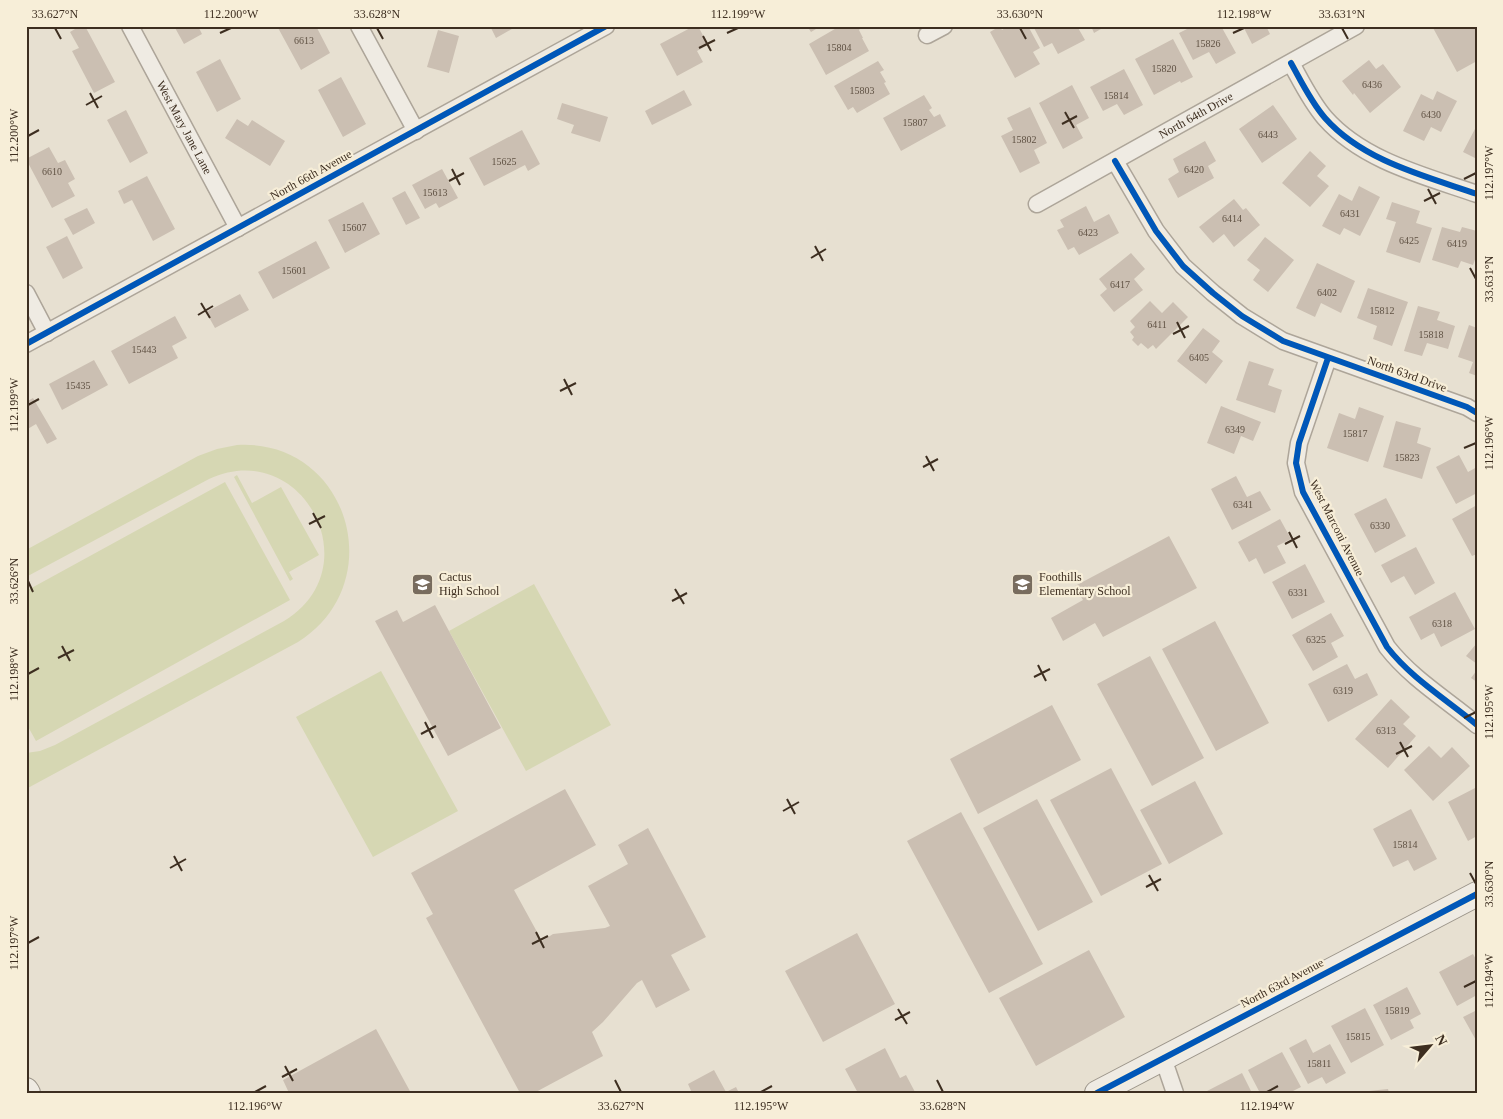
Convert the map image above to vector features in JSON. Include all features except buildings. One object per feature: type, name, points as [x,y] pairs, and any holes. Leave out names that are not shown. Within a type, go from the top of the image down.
[{"type":"street","name":"West Mary Jane Lane","points":[[130,26],[238,228]]},
{"type":"street","points":[[359,26],[416,131]]},
{"type":"street","points":[[927,35],[944,26]]},
{"type":"street","name":"North 64th Drive","points":[[1037,204],[1356,26]]},
{"type":"street","name":"North 66th Avenue","points":[[26,344],[602,27]]},
{"type":"street","points":[[1291,63],[1324,118],[1346,138],[1404,168],[1477,194]]},
{"type":"street","points":[[1115,160],[1156,232],[1183,266],[1213,294],[1242,316],[1283,341],[1328,358]]},
{"type":"street","points":[[26,293],[47,332]]},
{"type":"street","name":"North 63rd Drive","points":[[1328,358],[1467,408],[1477,414]]},
{"type":"street","name":"West Marconi Avenue","points":[[1328,358],[1299,444],[1296,463],[1303,492],[1387,647],[1400,663],[1419,680],[1477,725]]},
{"type":"street","name":"North 63rd Avenue","points":[[1098,1093],[1477,894]]},
{"type":"street","points":[[1163,1058],[1175,1093]]},
{"type":"green space","points":[[237,445],[275,449],[307,465],[330,489],[344,519],[349,552],[344,585],[327,616],[298,642],[26,789],[26,753],[40,751],[55,745],[284,621],[310,598],[322,570],[323,541],[314,514],[297,491],[272,476],[243,471],[209,479],[26,577],[26,550],[198,456],[217,449]]},
{"type":"green space","points":[[237,475],[252,503],[281,487],[319,555],[289,572],[293,579],[290,581],[234,477]]},
{"type":"green space","points":[[225,482],[290,600],[36,741],[26,723],[26,591]]},
{"type":"green space","points":[[534,584],[611,725],[526,771],[449,631]]},
{"type":"green space","points":[[381,671],[458,811],[373,857],[296,717]]},
{"type":"cycle path","points":[[26,344],[606,26]]},
{"type":"cycle path","points":[[1291,63],[1320,112],[1340,133],[1357,145],[1396,165],[1477,194]]},
{"type":"cycle path","points":[[1115,161],[1156,231],[1183,266],[1242,316],[1283,341],[1467,407],[1477,413]]},
{"type":"cycle path","points":[[1328,358],[1299,443],[1296,463],[1303,492],[1387,647],[1418,679],[1477,725]]},
{"type":"cycle path","points":[[1097,1093],[1477,894]]},
{"type":"place","name":"Cactus High School","points":[[423,584]]},
{"type":"place","name":"Foothills Elementary School","points":[[1023,584]]}]
